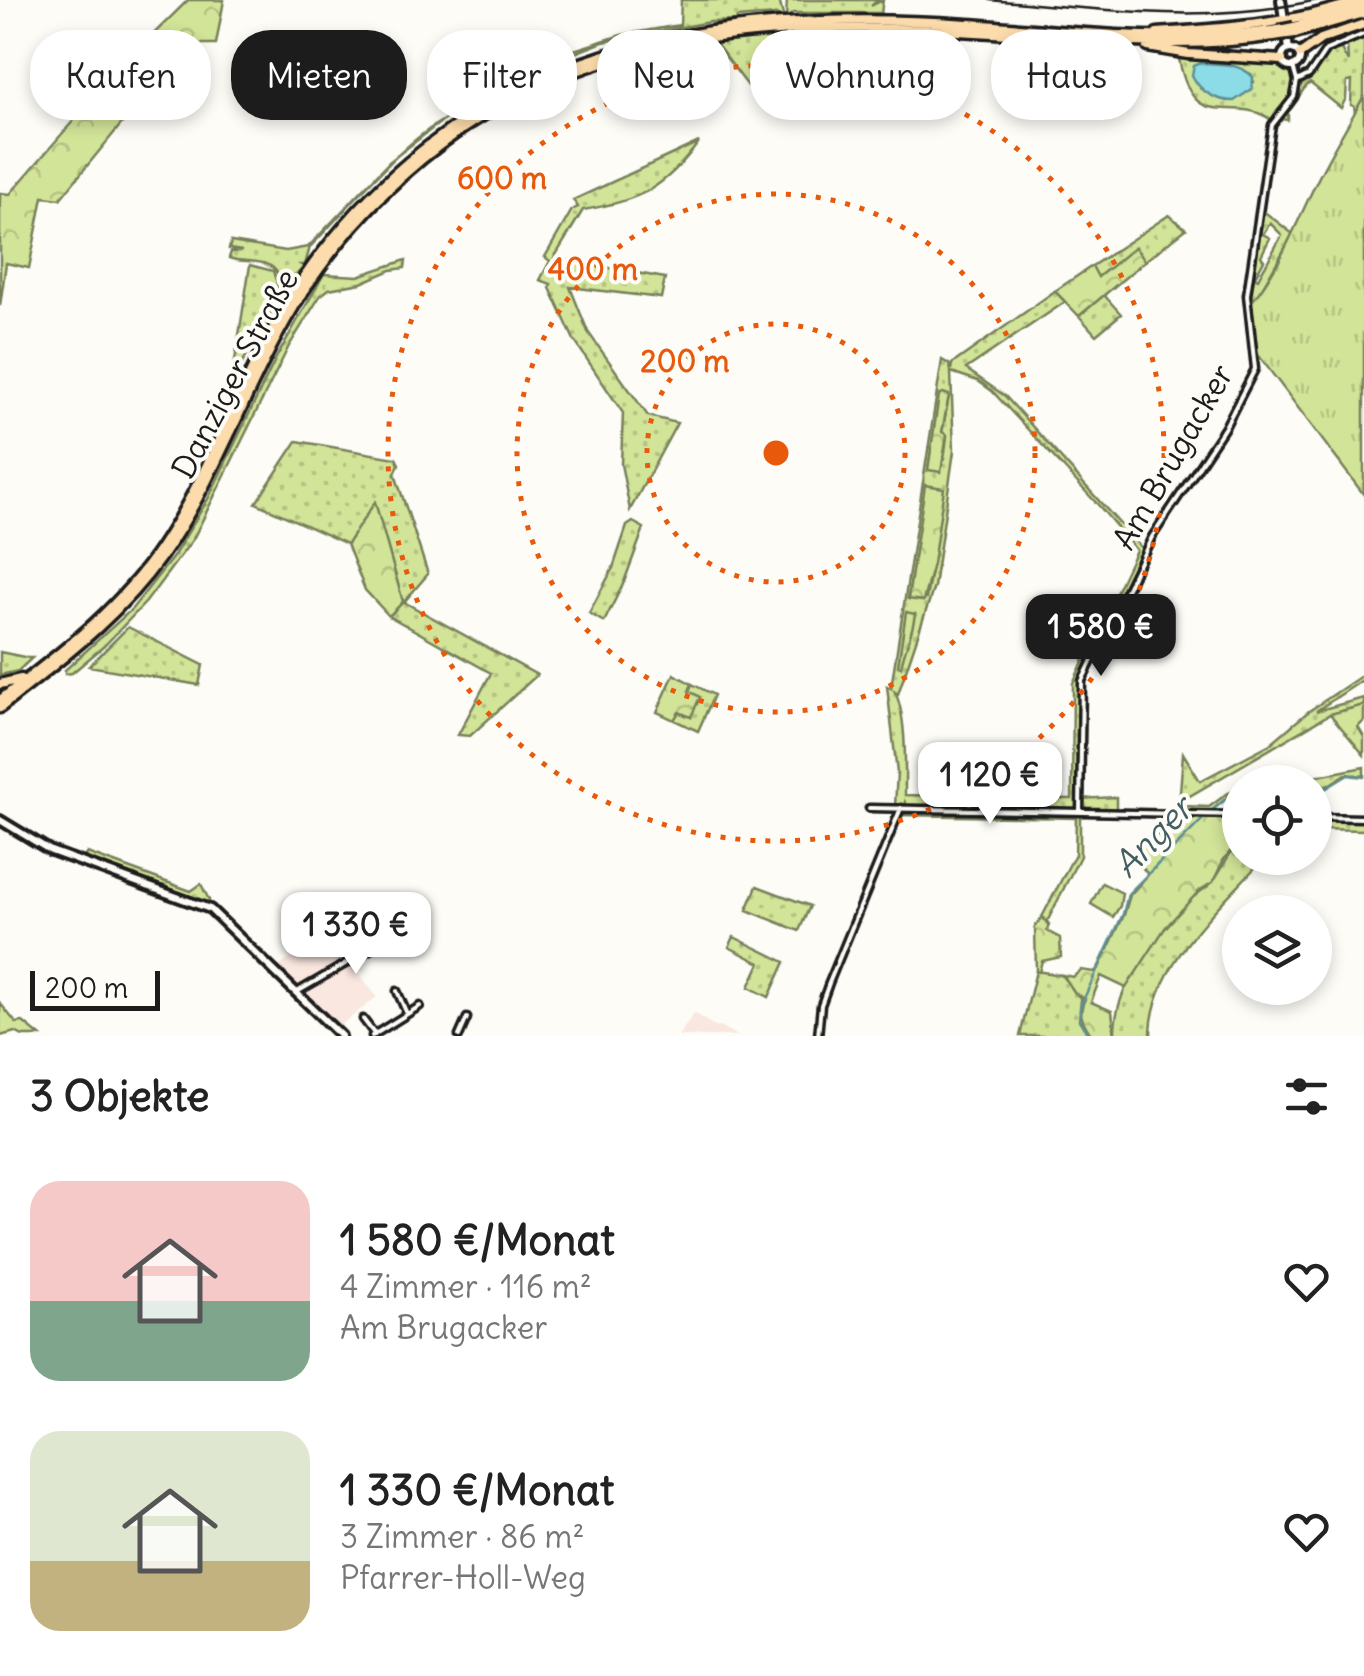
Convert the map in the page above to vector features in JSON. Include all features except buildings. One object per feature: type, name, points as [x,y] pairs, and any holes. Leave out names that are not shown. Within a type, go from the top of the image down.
[{"type":"highway","points":[[1142,33],[1243,28],[1363,6]]},
{"type":"highway","name":"Danziger Straße","points":[[1142,40],[1279,33],[1363,6]]},
{"type":"highway","name":"Danziger Straße","points":[[0,700],[96,623],[159,550],[199,480],[276,323],[334,240],[368,200],[409,163],[492,104],[538,80],[607,53],[734,26],[800,21],[906,21],[1013,30]]},
{"type":"highway","points":[[1300,54],[1320,40],[1364,24]]},
{"type":"highway","name":"Danziger Straße","points":[[0,708],[99,628],[164,554],[206,481],[281,326],[346,234],[427,156],[496,109],[558,78],[619,56],[747,31],[871,27],[991,33]]},
{"type":"highway","points":[[1142,46],[1282,60]]},
{"type":"highway","points":[[0,684],[34,674]]},
{"type":"main road","points":[[1281,0],[1290,49]]},
{"type":"main road","points":[[1290,49],[1300,54],[1293,67],[1282,60],[1284,52],[1290,49]]},
{"type":"main road","points":[[0,818],[64,854],[210,909],[340,1036]]},
{"type":"street","name":"Am Brugacker","points":[[1080,812],[1082,681],[1152,537],[1226,426],[1255,369],[1247,298],[1276,118],[1294,98],[1297,82],[1309,75],[1326,50],[1364,34]]},
{"type":"street","points":[[1293,67],[1297,82]]},
{"type":"street","points":[[868,808],[1222,814]]},
{"type":"street","points":[[818,1036],[829,983],[901,808]]},
{"type":"street","points":[[1332,817],[1364,818]]},
{"type":"street","points":[[297,992],[390,938]]},
{"type":"street","points":[[397,990],[407,1014]]},
{"type":"street","points":[[362,1019],[374,1036],[420,1006]]},
{"type":"street","points":[[459,1036],[467,1018]]},
{"type":"shaded area","points":[[343,904],[368,951],[350,962],[377,997],[337,1028],[303,995],[304,987],[320,977],[297,989],[276,969],[299,952],[292,941]]},
{"type":"shaded area","points":[[694,1013],[717,1028],[738,1036],[678,1036]]},
{"type":"green space","points":[[188,0],[224,0],[216,44],[211,44],[211,30],[158,30]]},
{"type":"green space","points":[[681,0],[779,0],[784,19],[776,15],[650,30],[680,25]]},
{"type":"green space","points":[[787,0],[878,0],[871,6],[883,0],[881,13],[793,13],[786,18]]},
{"type":"green space","points":[[1364,35],[1364,96],[1355,112],[1351,105],[1352,81],[1347,82],[1341,108],[1310,83],[1288,112],[1288,120],[1281,119],[1270,137],[1270,119],[1241,109],[1204,105],[1194,97],[1179,59],[1279,61],[1298,87],[1327,53],[1341,49],[1348,62],[1347,44]],"holes":[[[1237,69],[1251,74],[1254,82],[1227,101],[1201,89]]]},
{"type":"green space","points":[[730,40],[750,40],[748,86],[730,62]]},
{"type":"green space","points":[[1364,96],[1364,495],[1256,352],[1249,305],[1277,263]]},
{"type":"green space","points":[[74,120],[125,120],[60,199],[43,197],[29,268],[6,263],[0,306],[0,193],[10,194]]},
{"type":"green space","points":[[699,142],[674,171],[649,190],[620,202],[583,210],[554,258],[665,278],[661,298],[570,287],[588,332],[648,416],[677,423],[630,510],[621,464],[623,413],[574,340],[551,284],[540,280],[550,261],[545,257],[572,210],[578,207],[573,200]]},
{"type":"green space","points":[[399,154],[310,247],[305,265],[301,265],[304,267],[286,285],[239,369],[236,368],[240,360],[234,367],[250,265],[273,271],[278,286],[245,353],[272,307],[277,294],[279,282],[276,272],[268,265],[229,258],[231,252],[242,251],[229,249],[231,242],[286,251],[308,247],[389,162]]},
{"type":"green space","points":[[1262,210],[1293,234],[1249,305]],"holes":[[[1270,223],[1282,235],[1258,279],[1255,277],[1264,260],[1261,256],[1270,238],[1263,234]]]},
{"type":"green space","points":[[1169,215],[1186,229],[1145,261],[1135,248],[1097,278],[1092,266]]},
{"type":"green space","points":[[1135,247],[1145,261],[1079,316],[1055,291],[1092,266],[1098,277]]},
{"type":"green space","points":[[406,260],[405,268],[329,289],[320,296],[289,346],[193,539],[146,602],[104,646],[72,673],[65,674],[131,610],[173,557],[208,499],[276,358],[324,274],[358,276]]},
{"type":"green space","points":[[1055,291],[1065,302],[966,369],[1005,396],[1144,551],[1081,681],[1079,799],[1116,797],[1116,812],[1084,811],[1080,802],[1074,810],[908,808],[905,802],[904,807],[895,806],[897,773],[887,686],[891,688],[942,360],[951,370],[952,364]],"holes":[[[951,372],[978,381],[992,391],[1136,550],[1073,683],[1072,799],[905,795],[903,728],[895,692],[898,694],[934,587],[954,451]],[[940,395],[949,396],[942,433],[947,436],[944,460],[928,470]],[[926,486],[933,487],[932,565],[926,599],[908,598]]]},
{"type":"green space","points":[[1104,295],[1121,314],[1096,335],[1079,316]]},
{"type":"green space","points":[[939,395],[949,395],[942,432],[947,435],[941,472],[928,470]]},
{"type":"green space","points":[[297,441],[396,458],[399,464],[395,474],[428,574],[404,602],[537,675],[470,736],[458,735],[491,673],[389,616],[403,602],[375,503],[347,544],[256,503]]},
{"type":"green space","points":[[925,485],[944,488],[933,564],[923,601],[908,599]]},
{"type":"green space","points":[[375,502],[403,602],[389,616],[365,590],[347,544]]},
{"type":"green space","points":[[633,522],[644,528],[604,622],[589,613],[613,568],[627,526]]},
{"type":"green space","points":[[906,612],[915,614],[901,667],[898,666]]},
{"type":"green space","points":[[128,627],[203,665],[199,685],[89,666]]},
{"type":"green space","points":[[0,652],[32,658],[18,671],[0,675]]},
{"type":"green space","points":[[674,674],[692,684],[689,691],[700,697],[691,717],[679,712],[674,720],[657,712]]},
{"type":"green space","points":[[1364,674],[1364,679],[1316,711],[1364,698],[1364,705],[1330,714],[1243,765],[1230,765],[1270,744],[1309,711]]},
{"type":"green space","points":[[692,684],[714,695],[698,731],[674,720],[678,712],[691,717],[688,691]]},
{"type":"green space","points":[[1364,705],[1364,721],[1358,727],[1364,737],[1364,755],[1330,714]]},
{"type":"green space","points":[[1183,753],[1200,781],[1222,769],[1222,777],[1183,800],[1184,806],[1209,807],[1222,797],[1222,802],[1209,813],[1183,813],[1179,806]]},
{"type":"green space","points":[[1364,767],[1364,776],[1346,774],[1332,783],[1332,773]]},
{"type":"green space","points":[[906,810],[1080,815],[1080,856],[1047,922],[1042,917],[1075,854],[1076,818],[900,815]]},
{"type":"green space","points":[[1158,814],[1222,816],[1222,863],[1213,882],[1199,891],[1165,928],[1126,988],[1101,976],[1091,1002],[1112,1011],[1115,1036],[1092,1036],[1081,1014],[1085,999],[1075,993],[1063,975],[1073,977],[1081,970],[1094,972],[1099,968],[1130,895],[1148,875],[1134,856],[1140,844],[1157,835]]},
{"type":"green space","points":[[1332,818],[1364,819],[1364,830],[1332,829]]},
{"type":"green space","points":[[87,853],[191,891],[201,884],[208,903],[84,857]]},
{"type":"green space","points":[[1222,867],[1222,875],[1248,875],[1230,895],[1222,895],[1222,903],[1175,961],[1154,1010],[1151,1036],[1115,1036],[1121,998],[1139,962],[1177,914],[1214,880]]},
{"type":"green space","points":[[1102,883],[1122,893],[1113,917],[1091,904]]},
{"type":"green space","points":[[757,886],[810,906],[799,931],[747,910]]},
{"type":"green space","points":[[1042,917],[1049,924],[1047,931],[1060,938],[1061,957],[1042,961],[1039,972],[1035,927]]},
{"type":"green space","points":[[734,937],[785,962],[769,997],[749,987],[760,963],[729,947]]},
{"type":"green space","points":[[1036,971],[1061,975],[1081,999],[1079,1020],[1089,1036],[1020,1036]]},
{"type":"green space","points":[[0,1003],[16,1023],[23,1022],[40,1036],[15,1032],[0,1036]]},
{"type":"water","points":[[1201,63],[1242,69],[1253,77],[1252,89],[1234,101],[1209,94],[1192,75],[1194,66]]},
{"type":"waterway","name":"Anger","points":[[1332,785],[1348,775],[1364,777]]},
{"type":"waterway","name":"Anger","points":[[1091,1036],[1080,1020],[1080,1007],[1123,914],[1128,894],[1222,802]]},
{"type":"tram line","points":[[990,0],[1154,13],[1236,12],[1317,0]]}]
